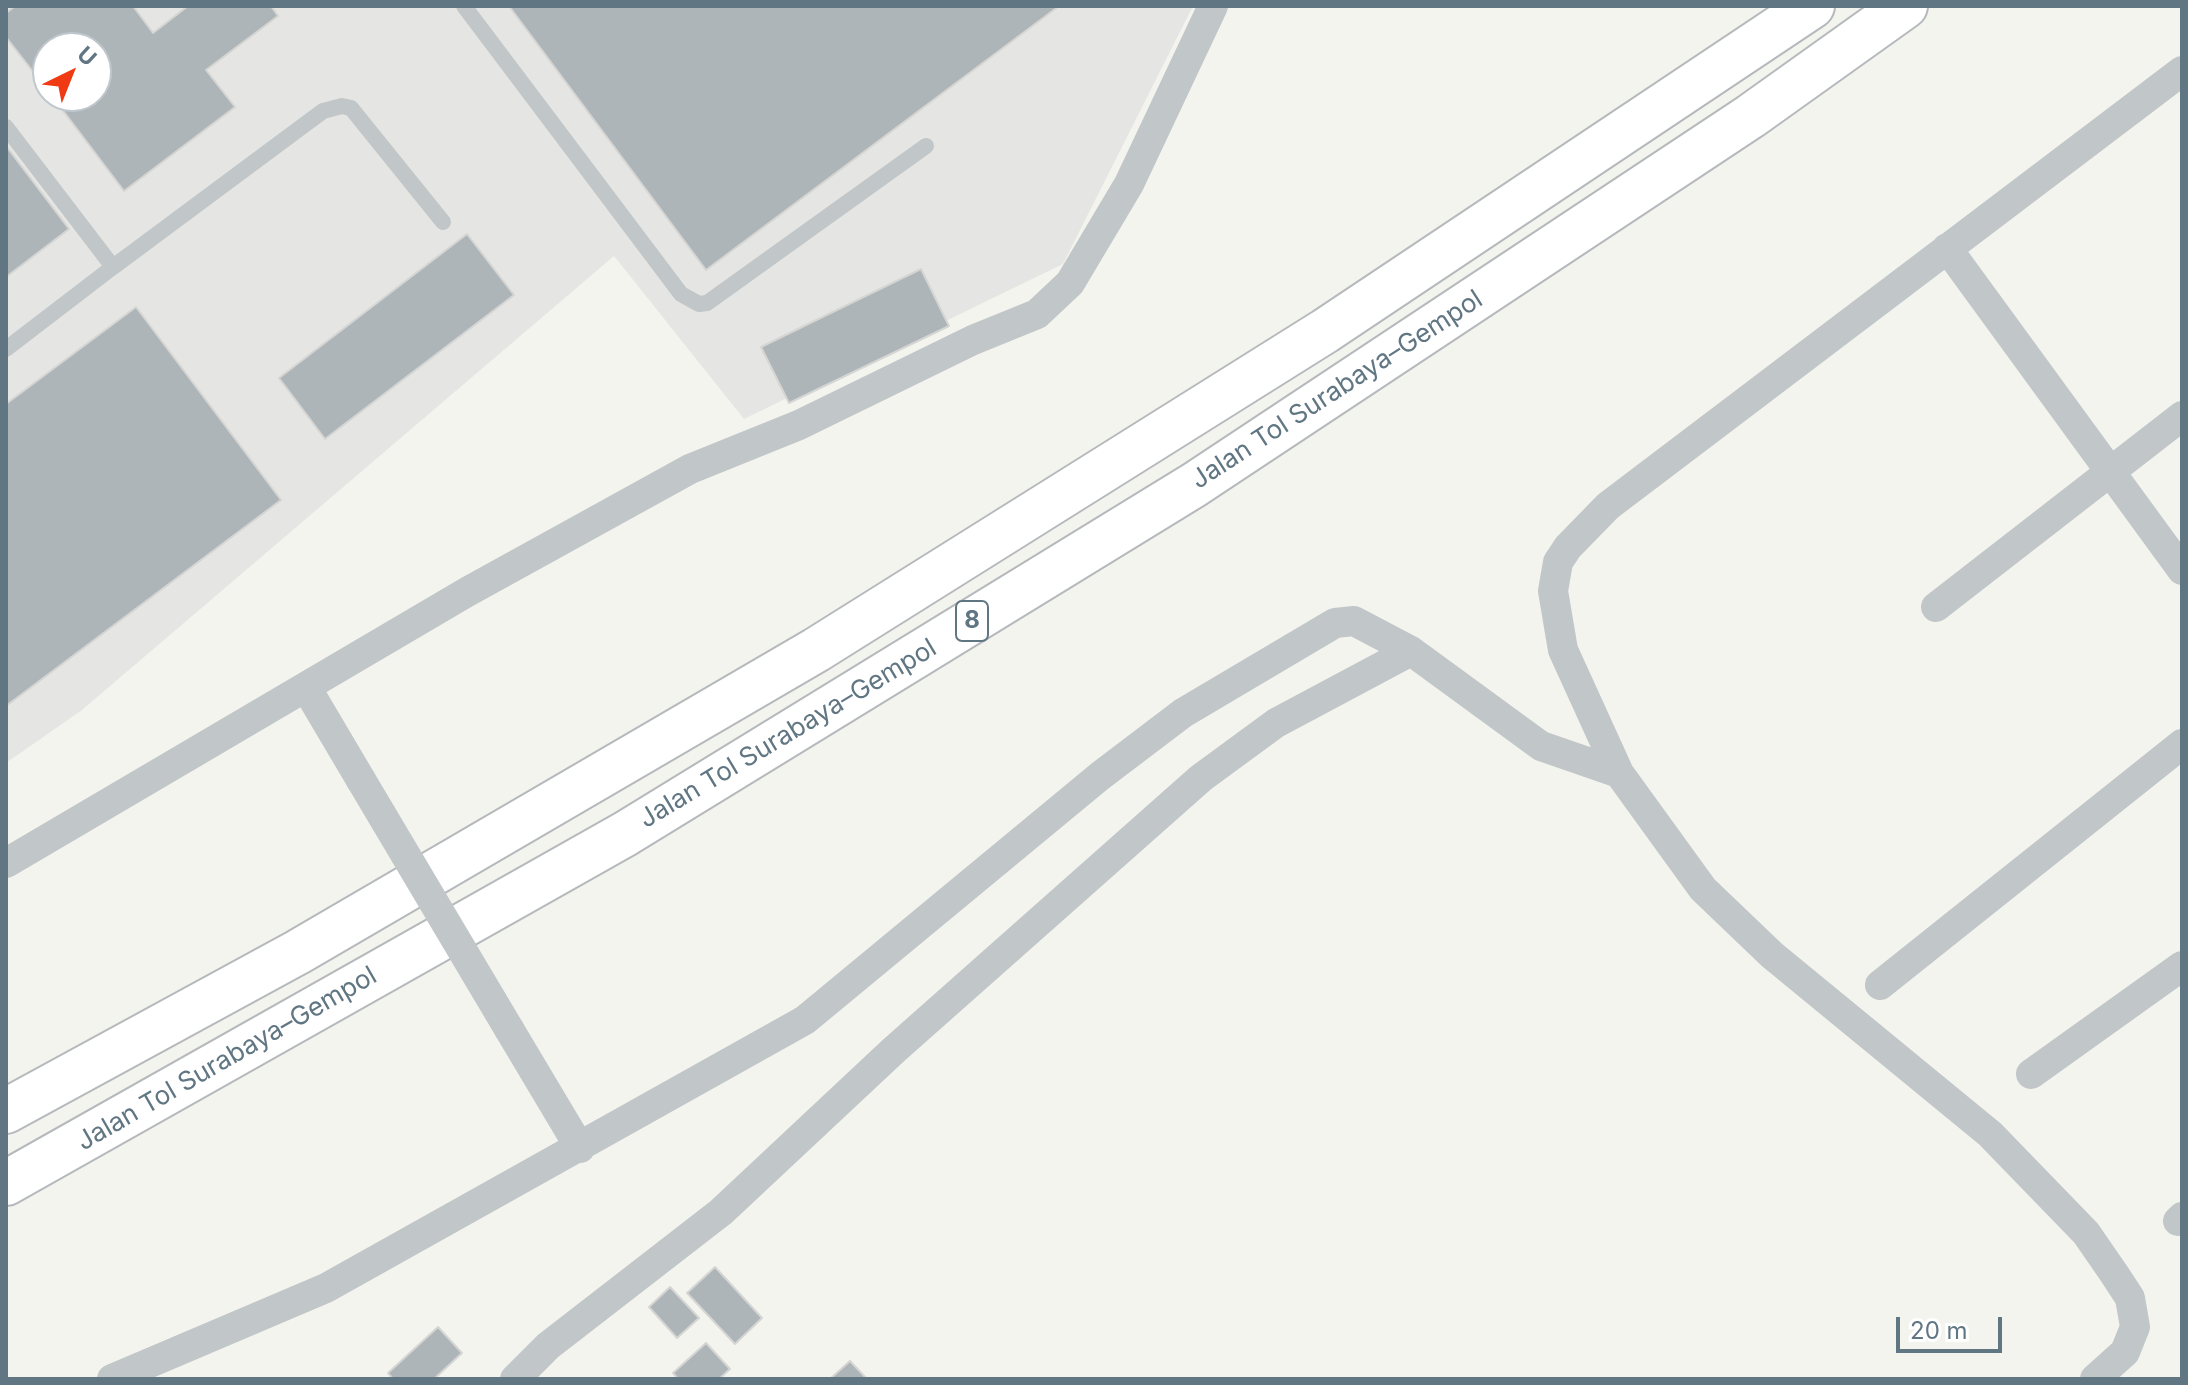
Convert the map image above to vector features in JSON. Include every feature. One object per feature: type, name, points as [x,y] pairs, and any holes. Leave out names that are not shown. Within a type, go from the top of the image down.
[{"type":"highway","name":"8","points":[[6,1111],[298,952],[816,650],[1325,331],[1812,6]]},
{"type":"highway","name":"Jalan Tol Surabaya–Gempol","points":[[6,1183],[625,834],[1194,485],[1751,116],[1905,6]]},
{"type":"street","points":[[6,863],[467,592],[690,469],[799,425],[973,340],[1037,314],[1070,283],[1129,184],[1213,6]]},
{"type":"street","points":[[2095,1379],[2125,1352],[2135,1327],[2130,1298],[2086,1233],[1990,1134],[1772,955],[1703,889],[1619,773],[1563,650],[1553,591],[1558,562],[1588,523],[1608,506],[2182,71]]},
{"type":"street","points":[[1947,248],[2182,570]]},
{"type":"street","points":[[1936,607],[2182,416]]},
{"type":"street","points":[[112,1379],[326,1288],[805,1020],[1100,776],[1183,713],[1335,623],[1354,621],[1411,651],[1541,746],[1619,773]]},
{"type":"street","points":[[515,1379],[548,1346],[721,1212],[894,1050],[1201,778],[1276,723],[1411,651]]},
{"type":"street","points":[[306,687],[580,1148]]},
{"type":"street","points":[[1880,985],[2182,744]]},
{"type":"street","points":[[2031,1074],[2182,966]]},
{"type":"lane","points":[[464,6],[681,294],[699,304],[707,303],[926,146]]},
{"type":"lane","points":[[6,349],[323,111],[342,106],[351,108],[443,222]]},
{"type":"lane","points":[[6,127],[113,267]]},
{"type":"shaded area","points":[[6,6],[1193,6],[1063,264],[744,419],[614,256],[82,710],[6,763]]},
{"type":"building","points":[[15,6],[133,6],[153,33],[188,6],[271,6],[278,16],[206,70],[235,107],[124,191],[64,112],[112,112],[112,32],[32,32],[32,70],[6,37],[6,13]]},
{"type":"building","points":[[509,6],[1059,6],[706,270]]},
{"type":"building","points":[[6,146],[69,229],[6,277]]},
{"type":"building","points":[[467,234],[514,295],[325,439],[279,378]]},
{"type":"building","points":[[921,269],[949,326],[789,403],[761,347]]},
{"type":"building","points":[[136,307],[281,500],[6,706],[6,404]]},
{"type":"building","points":[[715,1267],[762,1318],[735,1344],[687,1293]]},
{"type":"building","points":[[670,1287],[699,1318],[677,1338],[649,1307]]},
{"type":"building","points":[[438,1327],[462,1353],[434,1379],[393,1379],[388,1373]]},
{"type":"building","points":[[706,1343],[730,1369],[719,1379],[678,1379],[673,1373]]},
{"type":"building","points":[[850,1361],[867,1379],[830,1379]]}]
